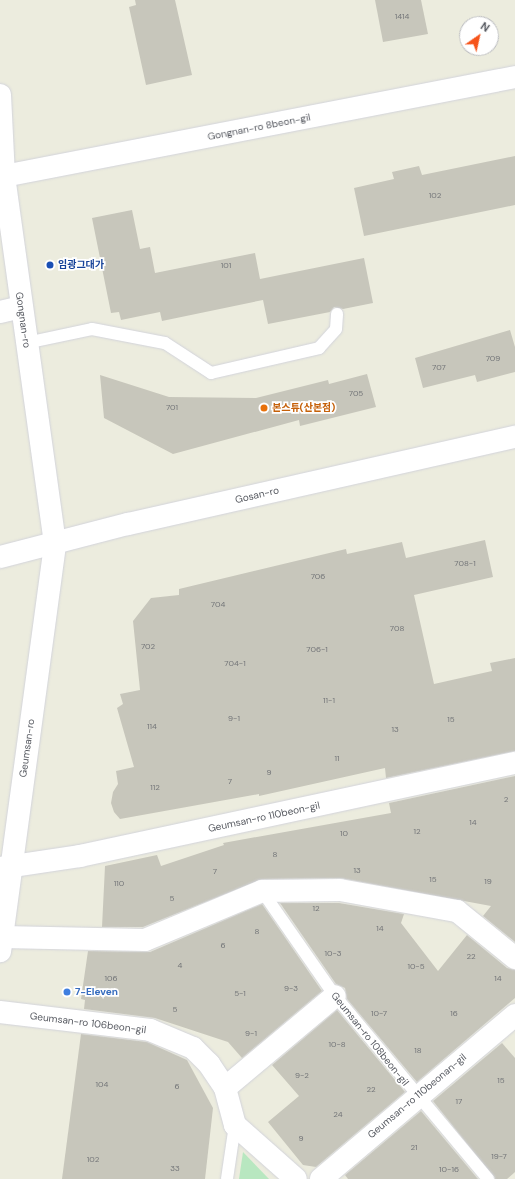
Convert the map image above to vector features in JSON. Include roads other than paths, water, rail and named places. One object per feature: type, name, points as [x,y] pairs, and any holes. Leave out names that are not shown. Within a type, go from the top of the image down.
[{"type":"street","name":"Gongnan-ro 8beon-gil","points":[[4,176],[515,77]]},
{"type":"street","name":"Gongnan-ro","points":[[0,95],[4,176],[55,545]]},
{"type":"street","points":[[0,312],[21,307]]},
{"type":"street","name":"Gosan-ro","points":[[0,557],[55,545],[128,524],[515,437]]},
{"type":"street","name":"Geumsan-ro","points":[[1,944],[6,867],[55,545]]},
{"type":"street","name":"Geumsan-ro 110beon-gil","points":[[6,867],[80,856],[515,763]]},
{"type":"street","points":[[1,944],[145,940],[262,891],[340,890],[456,911],[515,958]]},
{"type":"street","points":[[225,1088],[335,996]]},
{"type":"street","name":"Geumsan-ro 106beon-gil","points":[[0,1012],[150,1030],[193,1048],[209,1064],[225,1088],[236,1125]]},
{"type":"street","name":"Geumsan-ro 110beonan-gil","points":[[321,1179],[417,1095],[515,1014]]},
{"type":"street","points":[[236,1125],[296,1179]]},
{"type":"lane","points":[[26,343],[92,329],[165,343],[211,373],[319,348],[336,329],[337,314]]},
{"type":"lane","name":"Geumsan-ro 108beon-gil","points":[[262,891],[335,996],[488,1179]]},
{"type":"lane","points":[[227,1179],[236,1125]]},
{"type":"place","name":"임광그대가","points":[[50,265]]},
{"type":"place","name":"본스튜(산본점)","points":[[264,408]]},
{"type":"place","name":"7-Eleven","points":[[67,992]]}]
